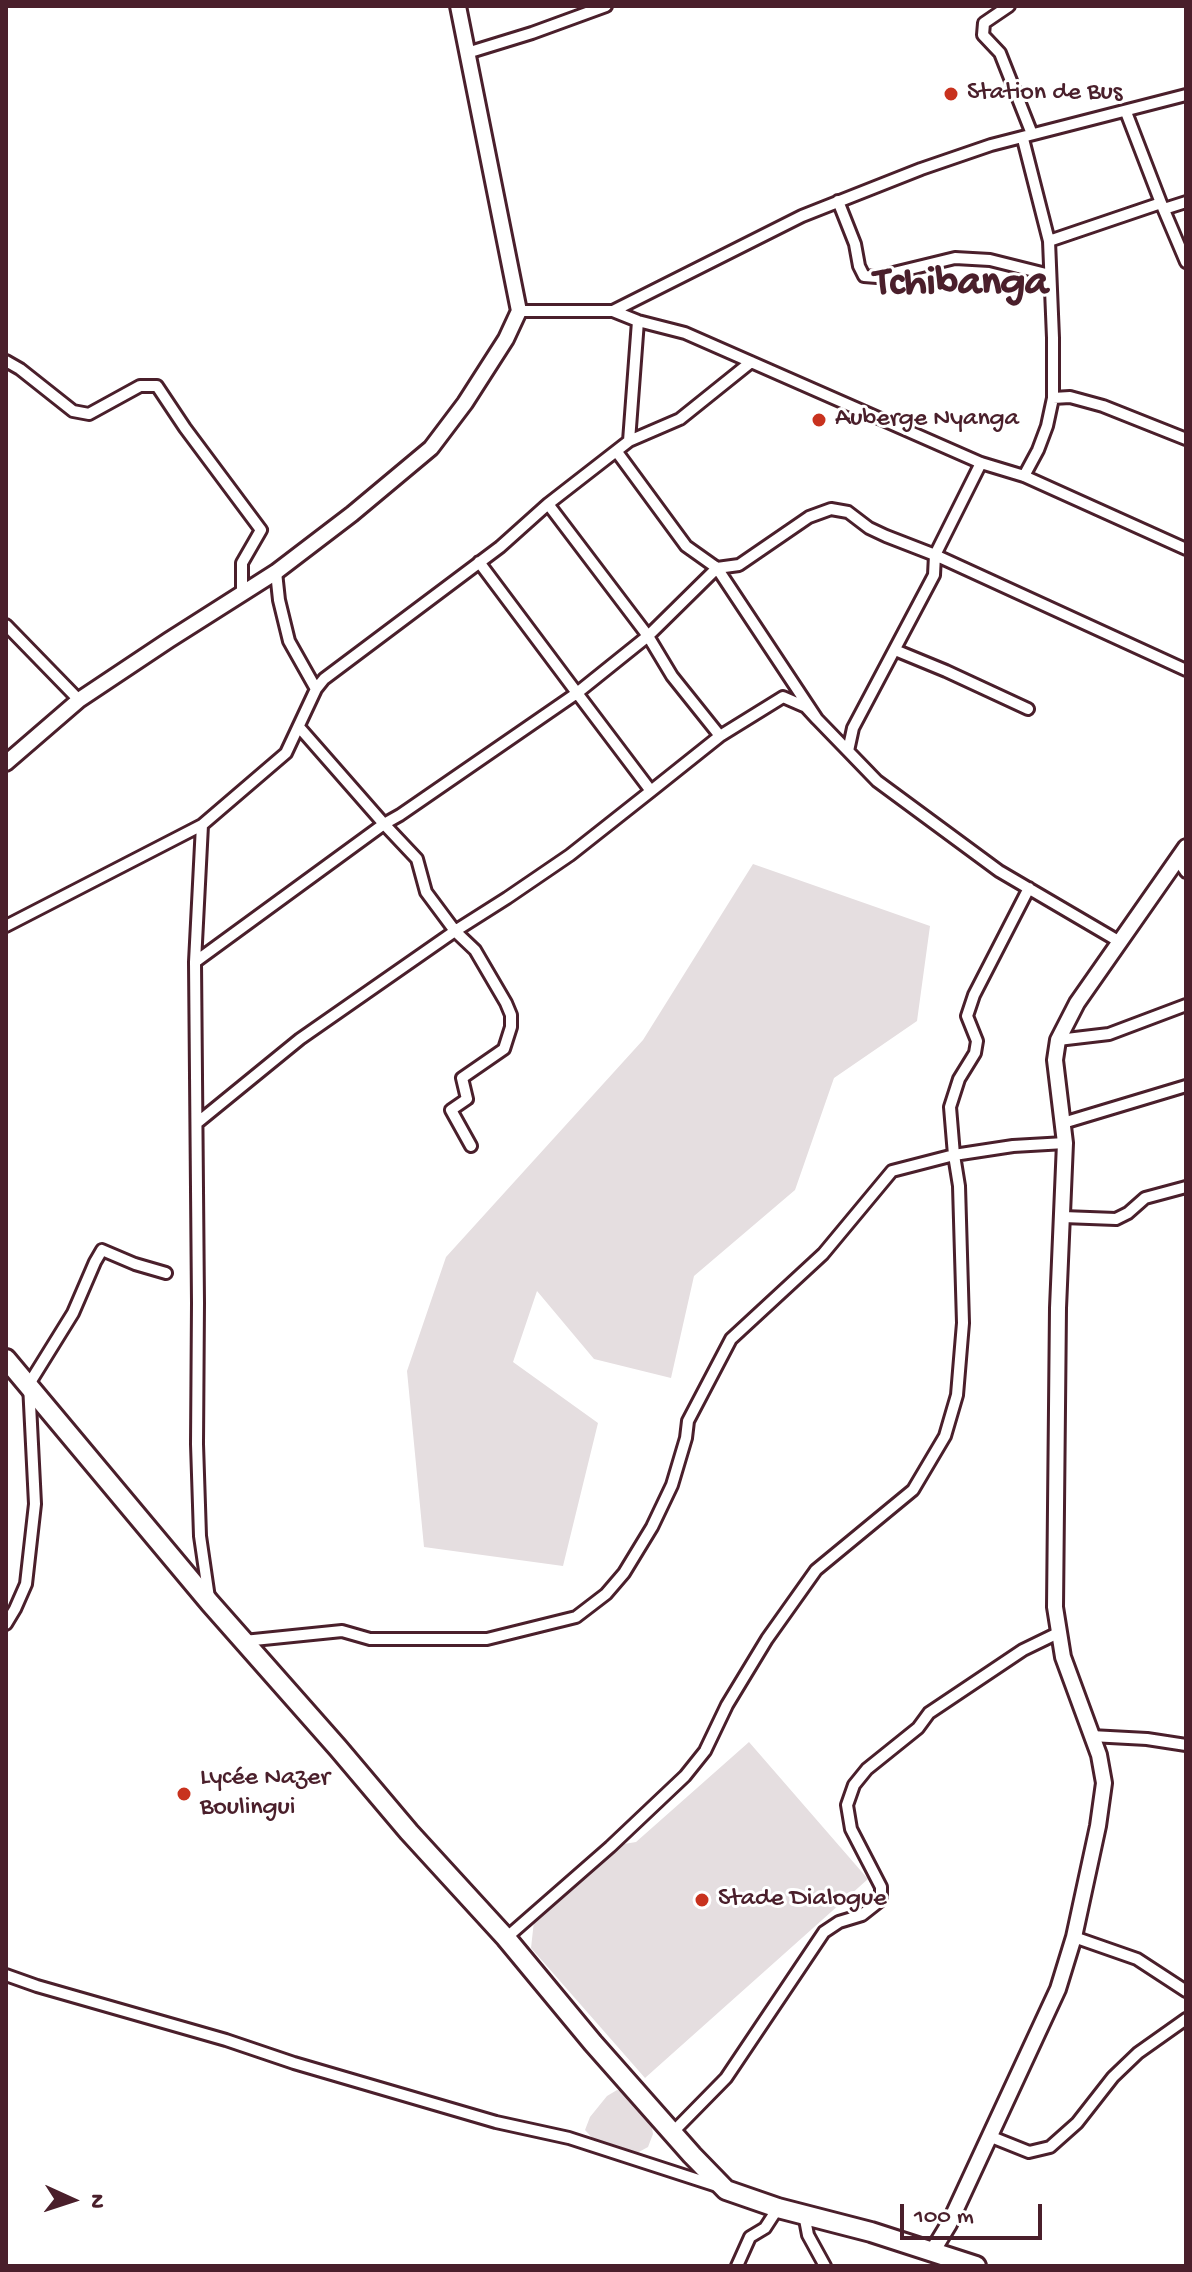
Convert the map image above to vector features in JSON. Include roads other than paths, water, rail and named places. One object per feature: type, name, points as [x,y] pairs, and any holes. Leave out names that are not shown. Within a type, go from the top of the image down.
[{"type":"highway","points":[[6,1359],[210,1603],[409,1832],[506,1938],[593,2043],[726,2190],[976,2266]]},
{"type":"main road","points":[[6,763],[79,700],[276,572],[431,448],[465,403],[506,339],[519,311],[458,6]]},
{"type":"main road","points":[[932,2252],[949,2224],[1058,1989],[1074,1937],[1104,1783],[1099,1755],[1063,1657],[1055,1607],[1058,1308],[1065,1143],[1055,1060],[1058,1040],[1077,1003],[1183,859]]},
{"type":"street","points":[[467,53],[606,6]]},
{"type":"street","points":[[1009,6],[984,23],[983,35],[1000,53],[1028,136],[1049,241],[1053,398],[1043,438],[1024,476]]},
{"type":"street","points":[[613,311],[838,201],[977,150],[1186,95]]},
{"type":"street","points":[[1126,112],[1186,262]]},
{"type":"street","points":[[838,201],[864,276],[885,275],[955,258],[990,260],[1050,275]]},
{"type":"street","points":[[1049,241],[1162,206],[1186,202]]},
{"type":"street","points":[[519,311],[613,311],[685,333],[981,463],[1024,476],[1186,549]]},
{"type":"street","points":[[629,441],[638,321]]},
{"type":"street","points":[[6,361],[73,411],[89,414],[140,386],[157,386],[261,530],[242,563],[242,594]]},
{"type":"street","points":[[6,926],[202,825],[286,753],[316,689],[324,679],[500,547],[548,504],[629,441],[680,419],[751,362]]},
{"type":"street","points":[[1053,398],[1070,397],[1103,406],[1186,439]]},
{"type":"street","points":[[617,452],[686,546],[717,568],[817,719]]},
{"type":"street","points":[[848,751],[853,728],[934,575],[935,555],[981,463]]},
{"type":"street","points":[[548,504],[648,636],[672,676],[720,736]]},
{"type":"street","points":[[195,962],[384,824],[577,693],[648,636],[717,568],[739,565],[809,517],[831,509],[848,512],[886,536],[935,555],[1186,670]]},
{"type":"street","points":[[479,562],[651,791]]},
{"type":"street","points":[[276,572],[289,641],[316,689]]},
{"type":"street","points":[[6,625],[79,700]]},
{"type":"street","points":[[895,650],[1028,709]]},
{"type":"street","points":[[197,1123],[300,1039],[570,855],[720,736],[783,697],[806,707],[877,781],[999,871],[1120,942]]},
{"type":"street","points":[[299,727],[417,859],[426,892],[455,931],[475,950],[511,1015],[511,1027],[504,1049],[462,1078],[467,1099],[451,1110],[471,1146]]},
{"type":"street","points":[[202,825],[195,962],[197,1460],[200,1536],[210,1603]]},
{"type":"street","points":[[506,1938],[685,1776],[705,1751],[727,1705],[767,1639],[816,1570],[913,1490],[945,1436],[957,1395],[963,1323],[959,1186],[950,1107],[959,1079],[975,1053],[977,1041],[967,1016],[974,995],[1029,888]]},
{"type":"street","points":[[1058,1040],[1109,1034],[1186,1005]]},
{"type":"street","points":[[1063,1123],[1186,1086]]},
{"type":"street","points":[[244,1641],[342,1631],[370,1639],[487,1639],[576,1617],[606,1594],[624,1573],[652,1527],[672,1485],[688,1421],[731,1339],[823,1254],[892,1171],[954,1155],[1013,1146],[1065,1143]]},
{"type":"street","points":[[1063,1217],[1116,1219],[1145,1198],[1186,1187]]},
{"type":"street","points":[[6,1624],[26,1584],[35,1504],[29,1384],[73,1313],[102,1250],[166,1273]]},
{"type":"street","points":[[673,2132],[726,2078],[824,1932],[839,1922],[862,1915],[881,1900],[881,1887],[851,1829],[847,1805],[854,1785],[867,1769],[918,1728],[938,1706],[1023,1650],[1058,1633]]},
{"type":"street","points":[[1091,1736],[1186,1745]]},
{"type":"street","points":[[1074,1937],[1137,1959],[1186,1991]]},
{"type":"street","points":[[6,1975],[496,2122],[569,2138],[726,2190]]},
{"type":"street","points":[[989,2136],[1029,2152],[1050,2147],[1077,2123],[1113,2077],[1138,2053],[1186,2019]]},
{"type":"street","points":[[737,2266],[750,2237],[765,2228],[778,2208]]},
{"type":"street","points":[[804,2214],[808,2235],[825,2266]]},
{"type":"place","name":"Station de Bus","points":[[951,94]]},
{"type":"place","name":"Auberge Nyanga","points":[[819,420]]},
{"type":"place","name":"Lycée Nazer Boulingui","points":[[184,1794]]},
{"type":"place","name":"Stade Dialogue","points":[[702,1900]]},
{"type":"district","name":"Tchibanga","points":[[961,286]]}]
